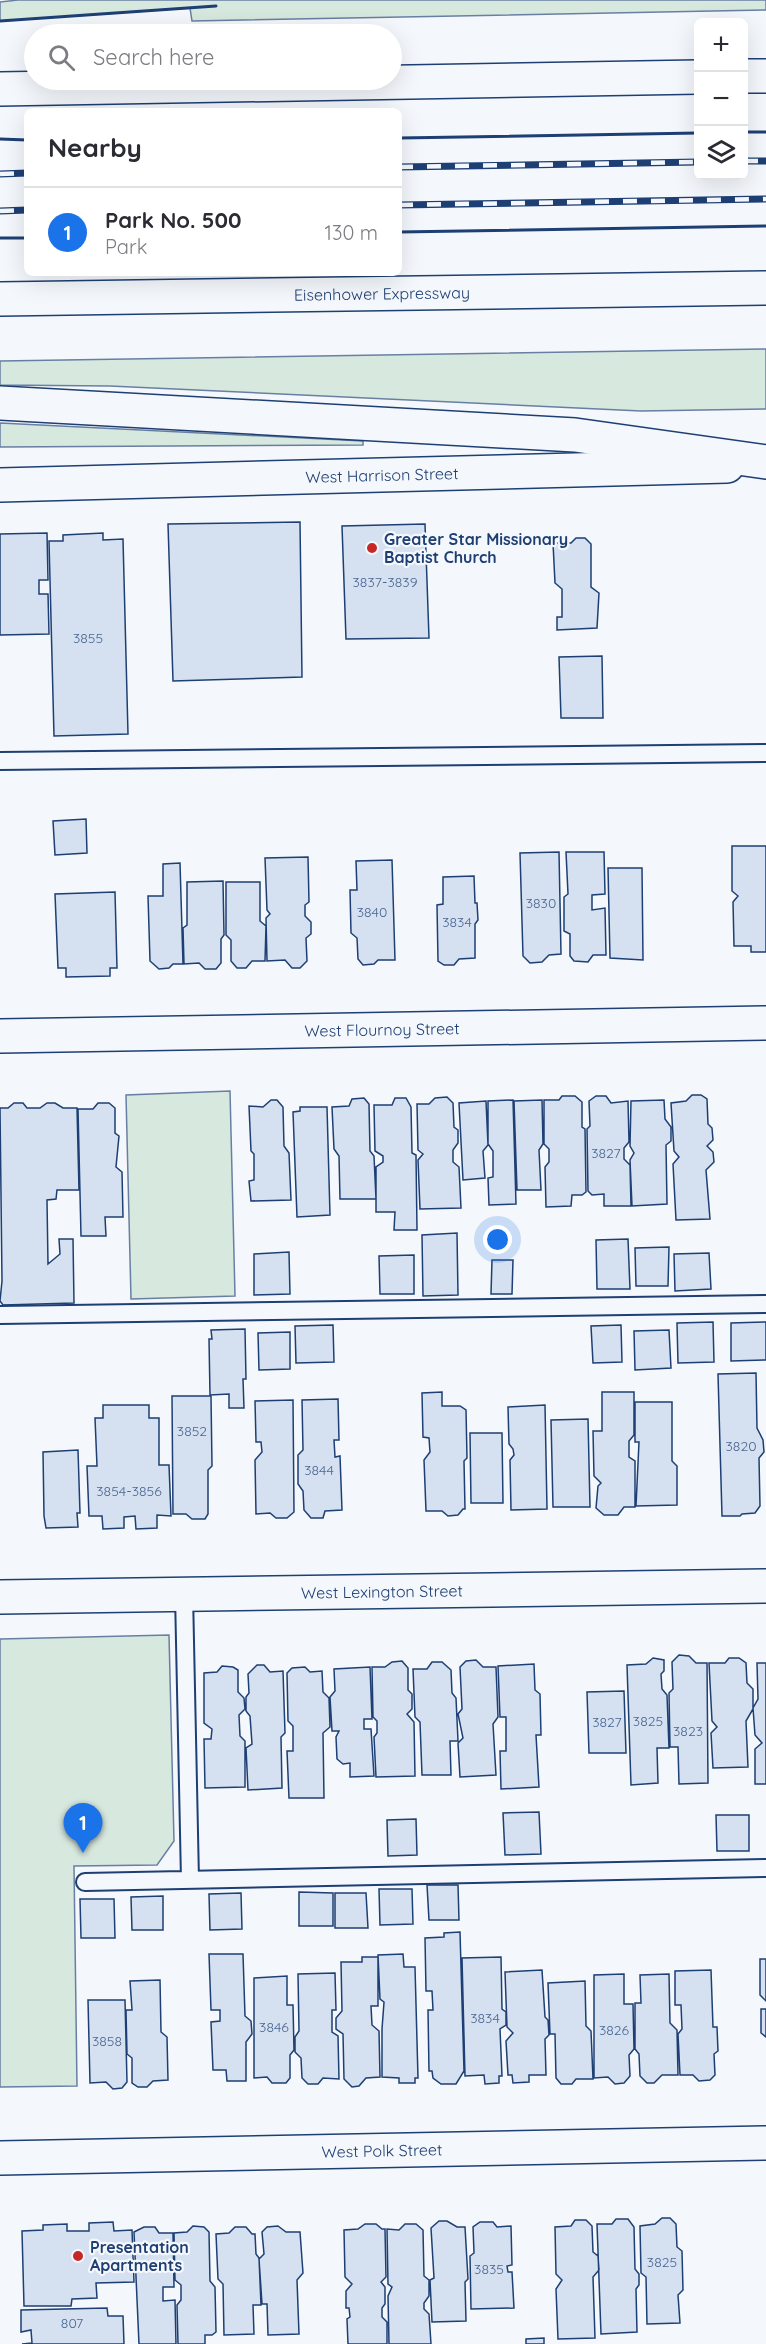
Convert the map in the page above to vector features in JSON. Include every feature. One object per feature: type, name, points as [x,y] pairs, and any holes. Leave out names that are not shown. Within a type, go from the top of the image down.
[{"type":"main road","points":[[748,76],[766,76]]},
{"type":"main road","points":[[402,82],[694,77]]},
{"type":"main road","points":[[0,89],[24,89]]},
{"type":"main road","name":"Eisenhower Expressway","points":[[0,299],[766,288]]},
{"type":"main road","points":[[0,403],[575,435],[766,463]]},
{"type":"main road","name":"West Harrison Street","points":[[0,485],[766,463]]},
{"type":"main road","name":"West Flournoy Street","points":[[0,1036],[766,1023]]},
{"type":"main road","name":"West Lexington Street","points":[[0,1596],[766,1586]]},
{"type":"main road","name":"West Polk Street","points":[[0,2158],[766,2143]]},
{"type":"lane","points":[[0,761],[766,753]]},
{"type":"lane","points":[[0,1315],[766,1304]]},
{"type":"lane","points":[[184,1594],[190,1880]]},
{"type":"lane","points":[[85,1882],[766,1868]]},
{"type":"shaded area","points":[[18,0],[766,0],[766,10],[192,21],[190,8],[0,21],[0,2]]},
{"type":"shaded area","points":[[766,349],[766,409],[641,411],[110,386],[0,385],[0,361]]},
{"type":"shaded area","points":[[0,423],[363,441],[363,445],[0,447]]},
{"type":"shaded area","points":[[230,1091],[235,1296],[131,1299],[126,1095]]},
{"type":"shaded area","points":[[169,1635],[174,1841],[157,1865],[74,1866],[77,2086],[0,2087],[0,1639]]},
{"type":"building","points":[[300,522],[302,677],[173,681],[168,524]]},
{"type":"building","points":[[425,524],[429,638],[346,639],[342,526]]},
{"type":"building","points":[[47,533],[48,580],[39,580],[39,594],[48,594],[49,634],[0,635],[0,534]]},
{"type":"building","points":[[103,533],[103,540],[123,539],[128,734],[54,736],[49,541],[63,541],[63,535]]},
{"type":"building","points":[[576,538],[585,538],[591,544],[591,587],[599,593],[597,628],[557,630],[557,617],[562,617],[562,589],[555,583],[553,543],[571,543]]},
{"type":"building","points":[[602,656],[603,718],[561,718],[559,657]]},
{"type":"building","points":[[86,819],[87,853],[55,855],[53,821]]},
{"type":"building","points":[[732,846],[766,846],[766,952],[751,952],[751,946],[734,946],[733,902],[738,896],[732,891]]},
{"type":"building","points":[[559,852],[561,954],[549,955],[542,962],[530,963],[523,956],[520,853]]},
{"type":"building","points":[[566,852],[604,852],[605,894],[592,895],[592,910],[605,908],[606,955],[593,955],[588,962],[574,961],[570,956],[570,934],[564,931],[564,897],[568,894]]},
{"type":"building","points":[[308,857],[309,902],[305,905],[305,916],[311,922],[311,934],[306,938],[307,961],[300,968],[292,968],[285,960],[267,961],[266,918],[270,914],[267,910],[265,858]]},
{"type":"building","points":[[392,860],[395,960],[378,960],[374,964],[363,965],[358,959],[357,938],[351,933],[350,890],[357,890],[356,861]]},
{"type":"building","points":[[180,863],[183,964],[173,964],[169,968],[159,969],[150,961],[148,896],[163,896],[163,864]]},
{"type":"building","points":[[608,868],[642,868],[643,960],[610,958]]},
{"type":"building","points":[[474,876],[478,920],[475,924],[475,958],[459,959],[454,965],[444,965],[438,961],[437,905],[443,904],[443,877]]},
{"type":"building","points":[[223,881],[224,935],[221,939],[221,963],[216,969],[205,969],[199,963],[184,964],[183,928],[187,925],[187,882]]},
{"type":"building","points":[[226,882],[260,882],[260,921],[266,926],[265,961],[252,961],[246,968],[237,968],[231,961],[231,940],[226,935]]},
{"type":"building","points":[[115,892],[117,968],[110,968],[110,976],[66,977],[66,968],[58,968],[55,894]]},
{"type":"building","points":[[692,1095],[701,1095],[707,1099],[708,1124],[712,1128],[713,1140],[707,1146],[713,1152],[714,1162],[706,1170],[710,1219],[676,1220],[673,1164],[679,1157],[674,1151],[671,1103],[686,1101]]},
{"type":"building","points":[[562,1096],[575,1096],[582,1102],[586,1192],[582,1195],[572,1195],[571,1206],[546,1207],[545,1167],[549,1162],[549,1149],[544,1144],[544,1100],[559,1100]]},
{"type":"building","points":[[596,1096],[606,1096],[611,1103],[628,1101],[629,1142],[624,1148],[624,1159],[630,1165],[631,1206],[604,1206],[604,1194],[592,1195],[588,1191],[589,1101]]},
{"type":"building","points":[[447,1097],[453,1103],[454,1127],[458,1130],[458,1143],[453,1150],[453,1162],[459,1167],[461,1208],[420,1209],[418,1160],[423,1154],[418,1150],[417,1104],[429,1104],[435,1098]]},
{"type":"building","points":[[364,1098],[369,1104],[370,1151],[374,1156],[376,1199],[340,1199],[339,1156],[334,1149],[332,1107],[349,1106],[352,1099]]},
{"type":"building","points":[[395,1098],[406,1098],[411,1107],[412,1153],[416,1155],[417,1230],[394,1230],[395,1212],[376,1212],[376,1167],[383,1162],[383,1156],[375,1151],[374,1105],[392,1105]]},
{"type":"building","points":[[271,1100],[277,1100],[283,1107],[284,1146],[289,1153],[291,1200],[251,1201],[249,1181],[254,1180],[254,1154],[251,1151],[249,1106],[263,1107]]},
{"type":"building","points":[[513,1100],[516,1204],[489,1205],[488,1178],[493,1177],[493,1151],[488,1144],[488,1101]]},
{"type":"building","points":[[542,1100],[543,1144],[539,1150],[541,1190],[517,1190],[514,1101]]},
{"type":"building","points":[[664,1100],[665,1119],[671,1127],[671,1141],[666,1145],[667,1204],[632,1206],[630,1160],[634,1153],[630,1146],[631,1101]]},
{"type":"building","points":[[486,1101],[488,1145],[483,1151],[485,1178],[463,1180],[459,1103]]},
{"type":"building","points":[[14,1103],[23,1103],[27,1108],[40,1108],[47,1103],[55,1103],[63,1108],[77,1108],[79,1190],[57,1190],[56,1199],[47,1200],[48,1264],[60,1254],[59,1239],[73,1239],[74,1303],[3,1305],[0,1301],[2,1281],[0,1108],[8,1108]]},
{"type":"building","points":[[98,1103],[109,1103],[115,1108],[115,1133],[119,1136],[116,1167],[122,1172],[123,1217],[105,1217],[106,1236],[81,1236],[78,1109],[93,1109]]},
{"type":"building","points":[[300,1107],[327,1107],[330,1215],[297,1217],[293,1112],[300,1111]]},
{"type":"building","points":[[457,1233],[458,1295],[423,1296],[422,1235]]},
{"type":"building","points":[[628,1239],[630,1289],[597,1289],[596,1240]]},
{"type":"building","points":[[669,1247],[668,1286],[636,1286],[635,1248]]},
{"type":"building","points":[[289,1252],[290,1294],[254,1295],[254,1254]]},
{"type":"building","points":[[709,1253],[711,1289],[675,1291],[674,1254]]},
{"type":"building","points":[[414,1255],[414,1294],[380,1294],[379,1256]]},
{"type":"building","points":[[492,1260],[513,1260],[512,1294],[491,1294]]},
{"type":"building","points":[[713,1322],[714,1362],[678,1363],[677,1323]]},
{"type":"building","points":[[766,1322],[766,1360],[731,1361],[731,1323]]},
{"type":"building","points":[[333,1325],[334,1362],[296,1363],[295,1326]]},
{"type":"building","points":[[621,1325],[622,1362],[593,1363],[591,1326]]},
{"type":"building","points":[[245,1329],[244,1408],[229,1408],[229,1394],[210,1395],[209,1339],[212,1339],[211,1330]]},
{"type":"building","points":[[669,1330],[671,1368],[635,1370],[634,1331]]},
{"type":"building","points":[[290,1332],[290,1369],[259,1370],[258,1333]]},
{"type":"building","points":[[756,1373],[757,1428],[763,1440],[764,1452],[759,1458],[760,1506],[755,1513],[722,1516],[718,1374]]},
{"type":"building","points":[[442,1392],[442,1406],[460,1406],[466,1410],[465,1509],[458,1515],[448,1516],[442,1511],[426,1511],[424,1460],[430,1452],[429,1438],[423,1437],[422,1393]]},
{"type":"building","points":[[602,1392],[634,1392],[634,1435],[629,1441],[629,1457],[635,1461],[635,1507],[624,1507],[618,1515],[604,1515],[596,1508],[598,1486],[601,1483],[594,1476],[593,1431],[602,1431]]},
{"type":"building","points":[[172,1396],[211,1396],[212,1466],[208,1470],[208,1514],[205,1519],[192,1519],[186,1514],[173,1514]]},
{"type":"building","points":[[338,1399],[339,1440],[334,1440],[335,1457],[340,1456],[342,1510],[325,1511],[323,1518],[311,1518],[304,1510],[303,1491],[298,1484],[298,1455],[303,1450],[302,1400]]},
{"type":"building","points":[[293,1400],[294,1512],[287,1518],[276,1518],[270,1513],[256,1514],[255,1460],[262,1452],[261,1442],[256,1442],[255,1401]]},
{"type":"building","points":[[635,1402],[672,1402],[672,1461],[677,1466],[677,1505],[636,1506],[639,1442],[635,1442]]},
{"type":"building","points":[[103,1405],[149,1405],[149,1418],[159,1418],[159,1465],[169,1465],[171,1516],[157,1515],[157,1528],[136,1529],[135,1516],[124,1517],[124,1528],[103,1529],[102,1516],[89,1516],[87,1466],[97,1466],[95,1418],[103,1418]]},
{"type":"building","points":[[545,1405],[547,1509],[511,1510],[510,1460],[514,1455],[509,1444],[508,1407]]},
{"type":"building","points":[[588,1419],[590,1507],[553,1507],[551,1420]]},
{"type":"building","points":[[470,1433],[502,1433],[503,1503],[471,1503]]},
{"type":"building","points":[[78,1450],[80,1513],[77,1513],[78,1527],[46,1528],[43,1452]]},
{"type":"building","points":[[679,1655],[689,1656],[696,1663],[707,1663],[708,1783],[679,1784],[678,1747],[670,1747],[669,1693],[673,1689],[672,1662]]},
{"type":"building","points":[[653,1658],[664,1660],[664,1671],[661,1674],[662,1689],[667,1695],[669,1748],[657,1748],[658,1783],[631,1785],[627,1665],[646,1664]]},
{"type":"building","points":[[729,1658],[739,1658],[746,1663],[747,1683],[753,1689],[753,1709],[746,1721],[748,1767],[713,1768],[711,1733],[717,1727],[712,1721],[709,1663],[725,1663]]},
{"type":"building","points":[[476,1660],[483,1667],[496,1667],[498,1717],[493,1724],[496,1775],[460,1777],[458,1743],[463,1738],[458,1714],[462,1709],[460,1667],[466,1661]]},
{"type":"building","points":[[402,1661],[408,1668],[408,1690],[412,1694],[412,1709],[407,1714],[414,1722],[415,1776],[376,1777],[374,1737],[377,1733],[377,1721],[373,1717],[372,1667],[385,1667],[392,1662]]},
{"type":"building","points":[[432,1662],[442,1662],[451,1670],[452,1693],[456,1698],[458,1741],[450,1741],[451,1775],[422,1775],[420,1722],[415,1717],[413,1669],[427,1669]]},
{"type":"building","points":[[757,1663],[766,1663],[766,1784],[755,1784],[755,1749],[762,1743],[755,1735],[753,1708],[758,1699]]},
{"type":"building","points":[[534,1664],[535,1690],[540,1694],[541,1735],[536,1735],[539,1787],[501,1789],[500,1751],[506,1751],[506,1717],[500,1717],[498,1666]]},
{"type":"building","points":[[257,1665],[264,1665],[270,1672],[283,1671],[285,1733],[281,1737],[282,1788],[248,1790],[246,1748],[252,1744],[246,1697],[249,1693],[248,1674]]},
{"type":"building","points":[[222,1666],[238,1670],[238,1692],[244,1698],[245,1709],[239,1715],[240,1736],[245,1741],[245,1787],[205,1788],[204,1739],[211,1739],[212,1729],[204,1723],[204,1673],[217,1672]]},
{"type":"building","points":[[305,1667],[310,1672],[322,1671],[323,1692],[329,1698],[330,1727],[323,1733],[324,1798],[289,1798],[287,1751],[293,1751],[293,1726],[288,1721],[287,1673],[292,1668]]},
{"type":"building","points":[[370,1667],[372,1719],[364,1719],[364,1729],[371,1729],[374,1776],[350,1777],[350,1763],[343,1764],[337,1759],[336,1737],[339,1731],[332,1731],[330,1697],[335,1691],[334,1669]]},
{"type":"building","points":[[624,1691],[626,1753],[589,1753],[587,1692]]},
{"type":"building","points":[[539,1812],[541,1854],[505,1855],[503,1813]]},
{"type":"building","points":[[716,1815],[749,1815],[749,1851],[717,1851]]},
{"type":"building","points":[[416,1819],[417,1855],[388,1856],[387,1820]]},
{"type":"building","points":[[427,1885],[458,1885],[459,1920],[429,1920]]},
{"type":"building","points":[[379,1889],[412,1889],[413,1924],[380,1925]]},
{"type":"building","points":[[299,1892],[333,1893],[333,1926],[299,1926]]},
{"type":"building","points":[[241,1893],[242,1929],[210,1930],[209,1894]]},
{"type":"building","points":[[335,1893],[366,1893],[368,1928],[335,1928]]},
{"type":"building","points":[[163,1896],[163,1930],[132,1930],[131,1897]]},
{"type":"building","points":[[80,1899],[114,1899],[115,1938],[81,1938]]},
{"type":"building","points":[[460,1932],[464,2071],[456,2084],[441,2084],[433,2078],[432,2071],[429,2071],[428,2010],[433,2010],[432,1991],[426,1991],[425,1938],[444,1937],[444,1933]]},
{"type":"building","points":[[209,1954],[243,1954],[245,2016],[251,2021],[252,2034],[246,2042],[246,2081],[227,2081],[226,2070],[213,2070],[211,2022],[220,2021],[220,2010],[211,2010]]},
{"type":"building","points":[[403,1954],[404,1967],[415,1967],[418,2078],[415,2078],[415,2083],[399,2083],[399,2078],[382,2077],[384,2002],[380,1999],[378,1955]]},
{"type":"building","points":[[362,1957],[378,1957],[378,2006],[371,2006],[372,2025],[379,2031],[380,2077],[366,2078],[359,2086],[352,2087],[344,2079],[343,2034],[336,2029],[336,2018],[342,2011],[341,1962],[362,1962]]},
{"type":"building","points":[[501,1957],[502,2009],[506,2012],[506,2025],[500,2029],[502,2076],[499,2076],[499,2083],[485,2084],[484,2075],[465,2076],[462,1958]]},
{"type":"building","points":[[760,1959],[766,1959],[766,2001],[760,1995]]},
{"type":"building","points":[[542,1970],[545,2017],[548,2020],[549,2035],[545,2039],[546,2075],[529,2075],[529,2082],[513,2083],[512,2075],[508,2075],[506,2041],[513,2033],[507,2027],[505,1972]]},
{"type":"building","points":[[711,1970],[713,2027],[717,2027],[718,2051],[714,2054],[715,2075],[710,2080],[699,2081],[693,2075],[680,2075],[678,2034],[682,2029],[681,2005],[675,2005],[675,1971]]},
{"type":"building","points":[[335,1973],[336,2010],[332,2010],[332,2032],[338,2036],[339,2079],[323,2078],[318,2084],[308,2084],[302,2078],[301,2058],[295,2052],[295,2037],[299,2031],[298,1974]]},
{"type":"building","points":[[624,1974],[624,2004],[633,2004],[634,2049],[629,2055],[630,2076],[624,2083],[615,2084],[608,2077],[594,2078],[594,1975]]},
{"type":"building","points":[[669,1974],[670,2023],[677,2030],[678,2075],[662,2075],[654,2083],[647,2083],[640,2076],[639,2054],[635,2049],[635,2003],[641,2003],[640,1975]]},
{"type":"building","points":[[287,1976],[287,2005],[293,2005],[294,2050],[290,2055],[290,2078],[286,2083],[272,2083],[267,2077],[254,2078],[254,1978]]},
{"type":"building","points":[[160,1980],[161,2032],[167,2037],[168,2080],[153,2081],[147,2087],[138,2087],[132,2083],[132,2058],[127,2054],[126,2010],[132,2010],[130,1981]]},
{"type":"building","points":[[585,1981],[586,2026],[591,2031],[593,2079],[576,2079],[572,2084],[561,2084],[556,2078],[555,2034],[550,2034],[548,1983]]},
{"type":"building","points":[[88,2000],[125,2000],[127,2082],[122,2088],[113,2089],[106,2082],[90,2083]]},
{"type":"building","points":[[761,2009],[766,2009],[766,2037],[761,2033]]},
{"type":"building","points":[[662,2218],[670,2218],[676,2224],[677,2247],[682,2251],[683,2290],[678,2295],[680,2323],[647,2324],[646,2277],[641,2273],[640,2226],[655,2224]]},
{"type":"building","points":[[616,2219],[628,2219],[634,2227],[635,2269],[639,2274],[639,2285],[636,2289],[637,2332],[601,2334],[597,2224],[612,2224]]},
{"type":"building","points":[[575,2220],[586,2220],[592,2226],[593,2252],[598,2256],[599,2270],[593,2277],[595,2338],[558,2339],[556,2289],[562,2280],[556,2274],[555,2227],[571,2226]]},
{"type":"building","points":[[439,2221],[465,2227],[468,2279],[465,2282],[466,2321],[432,2322],[430,2280],[434,2278],[431,2228]]},
{"type":"building","name":"Presentation Apartments","points":[[113,2222],[114,2231],[132,2230],[134,2282],[96,2283],[97,2298],[72,2299],[71,2306],[24,2306],[22,2231],[43,2230],[43,2225],[67,2224],[67,2231],[89,2231],[89,2223]]},
{"type":"building","points":[[480,2222],[493,2222],[497,2227],[511,2226],[512,2265],[507,2266],[508,2272],[512,2272],[514,2308],[471,2309],[470,2256],[474,2253],[473,2227]]},
{"type":"building","points":[[365,2224],[376,2224],[385,2229],[386,2277],[381,2282],[385,2287],[382,2317],[387,2322],[387,2344],[348,2344],[347,2319],[350,2317],[349,2308],[346,2308],[346,2291],[352,2284],[345,2277],[344,2230],[358,2229]]},
{"type":"building","points":[[405,2224],[416,2224],[423,2230],[424,2276],[429,2280],[429,2296],[424,2303],[424,2309],[429,2314],[431,2344],[389,2344],[388,2296],[392,2287],[388,2284],[387,2229],[399,2230]]},
{"type":"building","points":[[193,2226],[204,2227],[209,2232],[210,2281],[215,2287],[216,2332],[212,2335],[205,2335],[205,2344],[178,2344],[177,2305],[181,2300],[181,2285],[175,2280],[174,2233],[187,2232]]},
{"type":"building","points":[[278,2226],[286,2232],[300,2232],[303,2273],[297,2280],[299,2334],[268,2335],[267,2304],[262,2304],[259,2259],[264,2254],[262,2232],[267,2227]]},
{"type":"building","points":[[144,2227],[155,2227],[159,2233],[173,2233],[174,2287],[163,2287],[163,2301],[175,2300],[176,2344],[139,2344],[134,2232]]},
{"type":"building","points":[[235,2227],[246,2227],[252,2234],[255,2234],[256,2254],[259,2258],[261,2305],[253,2305],[254,2334],[224,2335],[223,2284],[218,2279],[216,2234],[229,2233]]},
{"type":"building","points":[[107,2308],[108,2316],[123,2316],[124,2344],[22,2344],[32,2343],[31,2330],[21,2332],[21,2310]]},
{"type":"building","points":[[544,2338],[544,2344],[526,2344],[526,2339]]},
{"type":"railway","points":[[748,161],[766,161]]},
{"type":"railway","points":[[402,167],[694,162]]},
{"type":"railway","points":[[0,174],[24,173]]},
{"type":"railway","points":[[402,205],[766,199]]},
{"type":"railway","points":[[0,211],[24,210]]},
{"type":"wall","points":[[0,21],[216,6]]},
{"type":"wall","points":[[748,132],[766,132]]},
{"type":"wall","points":[[402,138],[694,133]]},
{"type":"wall","points":[[0,139],[24,140]]},
{"type":"wall","points":[[402,232],[766,226]]},
{"type":"wall","points":[[0,238],[24,238]]},
{"type":"place","name":"Greater Star Missionary Baptist Church","points":[[372,548]]},
{"type":"place","name":"Park No. 500","points":[[83,1853]]},
{"type":"place","name":"Presentation Apartments","points":[[78,2256]]}]
